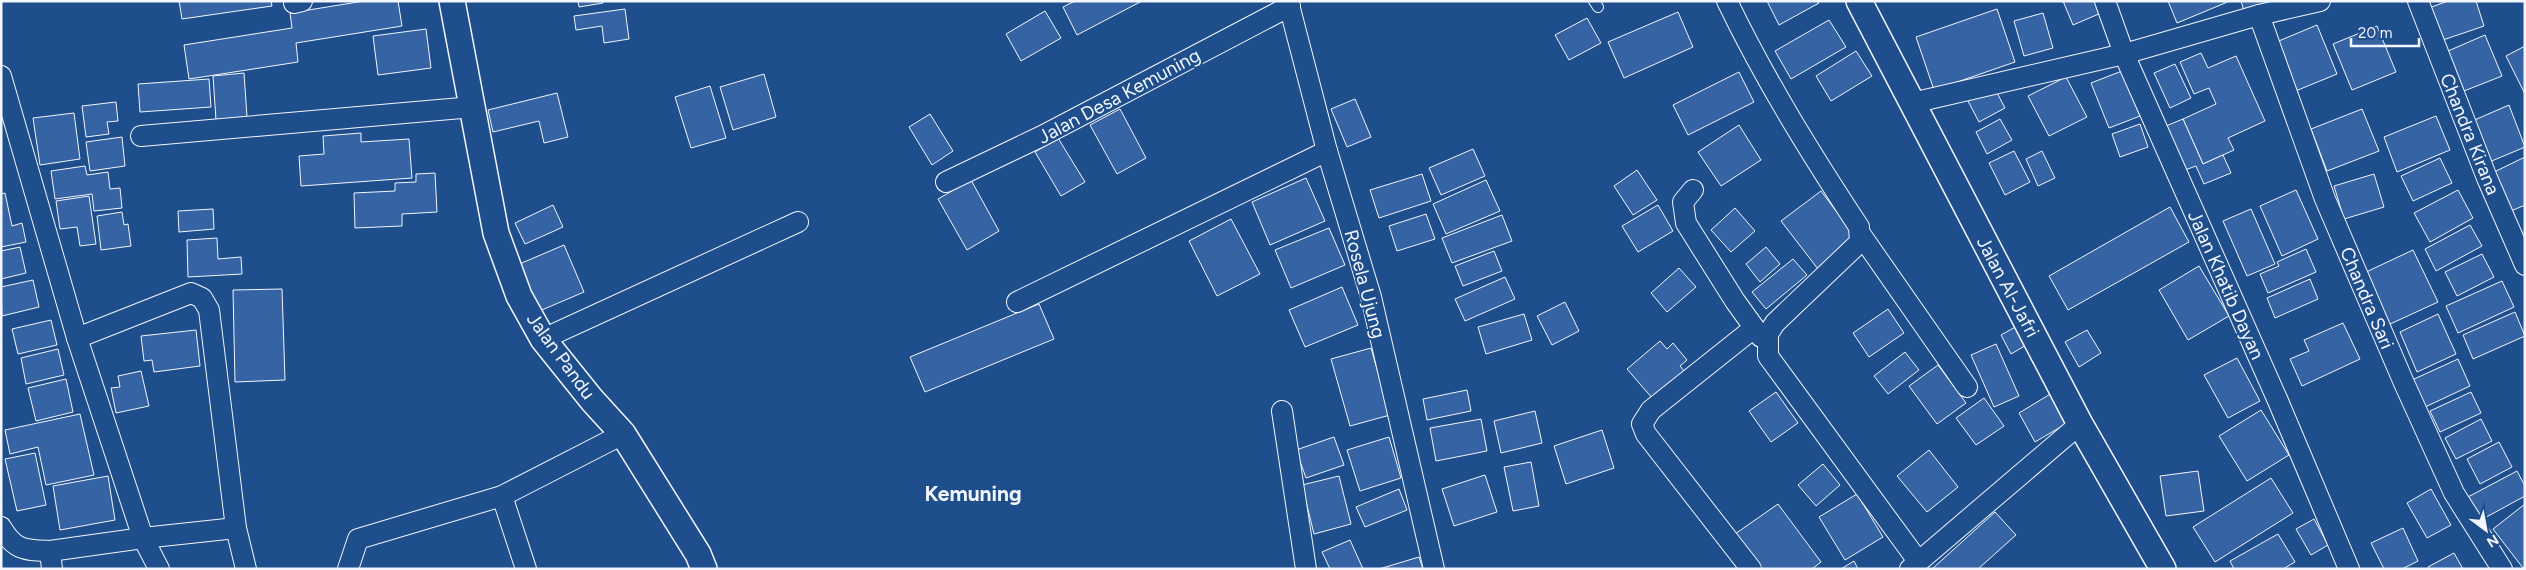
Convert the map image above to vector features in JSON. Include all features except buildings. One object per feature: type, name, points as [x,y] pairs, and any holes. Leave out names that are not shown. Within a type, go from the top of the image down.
[{"type":"street","name":"Jalan Pandu","points":[[452,1],[496,233],[519,296],[543,339],[592,400],[623,434],[698,554],[704,569]]},
{"type":"street","points":[[1727,1],[1750,47],[1824,173],[1859,227],[1861,235],[1967,387]]},
{"type":"street","name":"Jalan Al-Jafri","points":[[1859,1],[2080,424],[2163,569]]},
{"type":"street","name":"Jalan Khatib Dayan","points":[[2104,1],[2124,54],[2278,401],[2349,569]]},
{"type":"street","points":[[1912,103],[2124,54],[2259,15],[2320,1]]},
{"type":"street","name":"Chandra Kirana","points":[[2418,1],[2487,178],[2525,265]]},
{"type":"street","name":"Rosela Ujung","points":[[1289,4],[1327,151],[1371,297],[1434,569]]},
{"type":"street","name":"Jalan Desa Kemuning","points":[[946,182],[1042,136],[1289,4]]},
{"type":"street","name":"Chandra Sari","points":[[2259,15],[2325,199],[2404,383],[2454,493],[2502,569]]},
{"type":"street","points":[[1,76],[77,338],[143,538],[158,569]]},
{"type":"street","points":[[141,136],[473,107]]},
{"type":"street","points":[[1017,302],[1327,151]]},
{"type":"street","points":[[1692,190],[1683,202],[1686,223],[1735,301],[1766,344]]},
{"type":"street","points":[[543,339],[798,222]]},
{"type":"street","points":[[1861,235],[1860,242],[1775,323],[1768,334],[1766,344],[1768,356],[1775,367],[1914,565],[2080,424]]},
{"type":"street","points":[[77,338],[190,293],[202,298],[209,310],[236,528],[246,569]]},
{"type":"street","points":[[1751,569],[1646,434],[1642,424],[1651,410],[1754,328]]},
{"type":"street","points":[[1282,411],[1306,569]]},
{"type":"street","points":[[348,569],[358,540],[502,496],[623,434]]},
{"type":"street","points":[[502,496],[526,569]]},
{"type":"street","points":[[1,527],[8,540],[17,546],[51,560],[143,538],[236,528]]},
{"type":"district","name":"Kemuning","points":[[973,493]]}]
